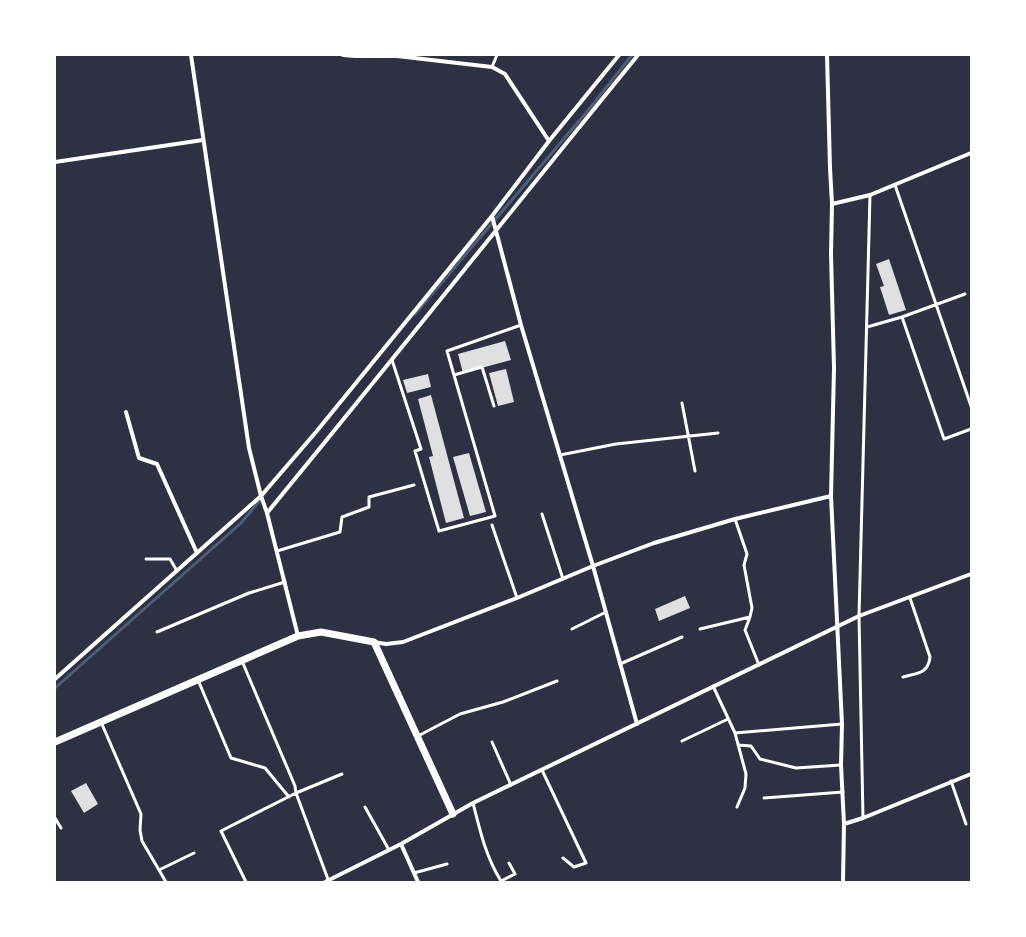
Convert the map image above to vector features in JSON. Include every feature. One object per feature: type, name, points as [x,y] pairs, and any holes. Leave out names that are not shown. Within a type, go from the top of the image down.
[{"type":"street","points":[[191,55],[249,448],[298,636]]},
{"type":"street","points":[[343,55],[397,56],[492,67],[505,74],[549,141]]},
{"type":"street","points":[[55,679],[261,496],[316,432],[492,216],[549,141],[619,55]]},
{"type":"street","points":[[267,513],[638,55]]},
{"type":"street","points":[[827,55],[832,204],[831,254],[834,368],[831,496],[842,724],[844,824],[843,882]]},
{"type":"street","points":[[55,162],[203,140]]},
{"type":"street","points":[[832,204],[870,195],[971,153]]},
{"type":"street","points":[[492,216],[521,325],[594,566],[637,724]]},
{"type":"street","points":[[126,412],[139,458],[157,464],[198,553]]},
{"type":"street","points":[[55,742],[298,636],[321,632],[386,644],[403,642],[654,543],[735,519],[831,496]]},
{"type":"street","points":[[327,881],[401,844],[473,803],[859,616],[971,574]]},
{"type":"street","points":[[374,642],[453,814]]},
{"type":"street","points":[[844,824],[863,818],[971,774]]},
{"type":"street","points":[[401,844],[418,882]]},
{"type":"lane","points":[[492,67],[497,55]]},
{"type":"lane","points":[[895,185],[971,406]]},
{"type":"lane","points":[[863,818],[859,616],[870,195]]},
{"type":"lane","points":[[866,327],[902,317],[965,294]]},
{"type":"lane","points":[[902,317],[944,439],[971,429]]},
{"type":"lane","points":[[392,360],[421,449],[415,451],[439,531],[495,516],[447,351],[521,325]]},
{"type":"lane","points":[[454,375],[482,367],[494,406]]},
{"type":"lane","points":[[682,403],[695,471]]},
{"type":"lane","points":[[560,455],[616,444],[718,433]]},
{"type":"lane","points":[[277,551],[340,532],[342,517],[368,507],[369,497],[414,485]]},
{"type":"lane","points":[[542,514],[563,579]]},
{"type":"lane","points":[[735,519],[747,554],[744,565],[752,608],[745,630],[759,665]]},
{"type":"lane","points":[[492,524],[517,598]]},
{"type":"lane","points":[[146,559],[170,559],[177,571]]},
{"type":"lane","points":[[157,632],[249,592],[285,582]]},
{"type":"lane","points":[[903,677],[925,671],[929,665],[930,657],[910,598]]},
{"type":"lane","points":[[572,629],[606,612]]},
{"type":"lane","points":[[700,628],[750,617]]},
{"type":"lane","points":[[620,664],[682,637]]},
{"type":"lane","points":[[242,661],[295,786],[296,794],[327,881]]},
{"type":"lane","points":[[198,680],[231,758],[264,768],[289,797]]},
{"type":"lane","points":[[417,736],[460,714],[503,702],[557,681]]},
{"type":"lane","points":[[713,686],[735,733],[746,774],[745,788],[737,807]]},
{"type":"lane","points":[[682,741],[728,719]]},
{"type":"lane","points":[[101,722],[141,814],[140,830],[142,841],[166,882]]},
{"type":"lane","points":[[735,733],[842,724]]},
{"type":"lane","points":[[492,742],[511,785]]},
{"type":"lane","points":[[738,745],[751,746],[760,759],[796,768],[842,765]]},
{"type":"lane","points":[[542,770],[586,863],[574,867],[563,858]]},
{"type":"lane","points":[[246,882],[221,831],[289,797],[342,774]]},
{"type":"lane","points":[[951,781],[966,824]]},
{"type":"lane","points":[[764,798],[843,792]]},
{"type":"lane","points":[[473,803],[485,849],[493,868],[502,882],[515,874],[509,863]]},
{"type":"lane","points":[[365,808],[389,850]]},
{"type":"lane","points":[[55,818],[61,828]]},
{"type":"lane","points":[[159,870],[194,853]]},
{"type":"lane","points":[[414,873],[447,864]]},
{"type":"building","points":[[889,259],[906,310],[889,315],[880,287],[884,286],[876,264]]},
{"type":"building","points":[[505,341],[511,360],[463,373],[458,354]]},
{"type":"building","points":[[506,369],[514,402],[498,406],[489,373]]},
{"type":"building","points":[[428,374],[431,387],[407,393],[403,380]]},
{"type":"building","points":[[431,395],[464,518],[446,523],[429,457],[433,456],[418,399]]},
{"type":"building","points":[[469,453],[486,512],[470,516],[453,457]]},
{"type":"building","points":[[685,596],[690,608],[659,621],[655,609]]},
{"type":"building","points":[[86,783],[98,804],[84,813],[71,791]]},
{"type":"waterway","points":[[415,314],[590,108],[632,55]]},
{"type":"waterway","points":[[55,688],[241,523],[262,498]]}]
